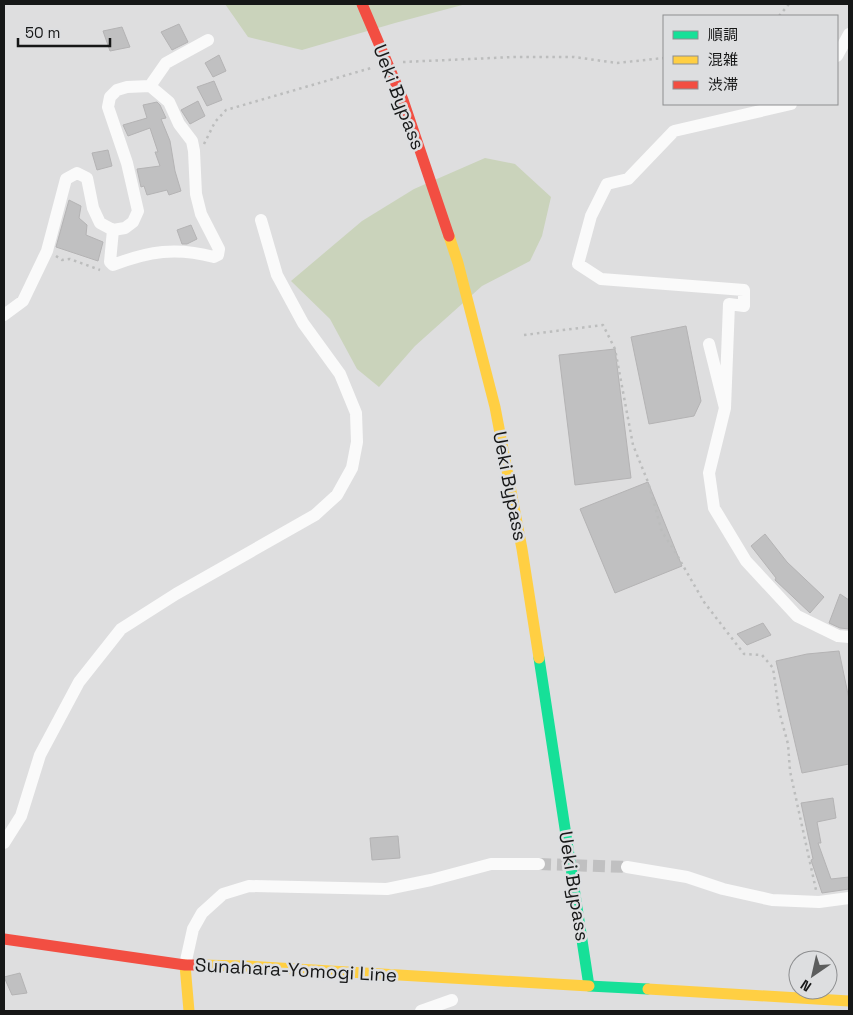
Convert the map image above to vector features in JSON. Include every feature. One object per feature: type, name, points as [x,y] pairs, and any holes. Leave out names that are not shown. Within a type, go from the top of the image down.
[{"type":"main road","name":"Ueki Bypass","points":[[362,4],[403,100],[458,263],[494,407],[522,549],[589,986]]},
{"type":"main road","name":"Sunahara-Yomogi Line","points":[[4,940],[185,965],[246,966],[849,1001]]},
{"type":"main road","points":[[185,965],[189,1011]]},
{"type":"street","points":[[838,54],[849,34]]},
{"type":"street","points":[[150,86],[166,63],[208,40]]},
{"type":"street","points":[[4,315],[23,301],[47,252],[66,179],[77,173],[87,178],[93,208],[100,223],[113,230],[125,228],[133,222],[138,211],[127,163],[108,107],[110,97],[116,90],[127,87],[150,86],[169,102],[179,124],[192,141],[196,194],[201,214],[219,249],[218,255],[214,257],[174,250],[135,256],[114,264],[110,262],[113,230]]},
{"type":"street","points":[[787,105],[674,132],[628,179],[607,184],[591,216],[578,264],[601,279],[744,290],[744,306],[729,304],[725,408],[710,472],[714,508],[746,561],[797,616],[838,636],[849,637]]},
{"type":"street","points":[[4,843],[21,816],[40,755],[79,682],[121,629],[176,594],[316,515],[337,495],[352,468],[357,442],[356,413],[340,374],[303,323],[277,275],[261,220]]},
{"type":"street","points":[[709,344],[725,408]]},
{"type":"street","points":[[185,965],[193,930],[202,913],[223,894],[249,886],[387,888],[431,880],[491,864],[539,864]]},
{"type":"street","points":[[627,866],[687,877],[723,889],[772,900],[818,902],[849,898]]},
{"type":"street","points":[[421,1011],[452,1000]]},
{"type":"path","points":[[780,15],[789,4]]},
{"type":"path","points":[[47,252],[62,260],[70,259],[99,270],[114,264]]},
{"type":"path","points":[[524,335],[603,326],[615,349],[633,445],[648,482],[662,532],[704,602],[744,654],[762,655],[772,668],[779,711],[788,744],[790,771],[818,902]]},
{"type":"green space","points":[[225,4],[466,4],[302,50],[248,37]]},
{"type":"green space","points":[[485,158],[515,164],[551,197],[542,236],[530,261],[482,286],[415,346],[379,387],[357,369],[330,319],[291,281],[362,221],[414,189]]},
{"type":"building","points":[[179,24],[188,42],[172,50],[161,32]]},
{"type":"building","points":[[122,27],[130,47],[110,51],[103,31]]},
{"type":"building","points":[[219,55],[226,71],[213,77],[205,63]]},
{"type":"building","points":[[214,81],[222,100],[207,106],[197,87]]},
{"type":"building","points":[[198,101],[205,116],[190,124],[181,110]]},
{"type":"building","points":[[157,102],[166,118],[161,119],[170,141],[175,171],[181,191],[169,195],[167,190],[147,195],[144,186],[141,187],[137,169],[160,166],[155,152],[158,152],[150,128],[128,136],[123,125],[147,118],[143,105]]},
{"type":"building","points":[[108,150],[112,166],[97,170],[92,153]]},
{"type":"building","points":[[69,200],[81,206],[79,218],[87,225],[86,235],[103,242],[98,261],[56,247]]},
{"type":"building","points":[[191,225],[197,239],[187,244],[182,244],[177,230]]},
{"type":"building","points":[[686,326],[701,401],[694,416],[649,424],[631,337]]},
{"type":"building","points":[[615,349],[631,478],[575,485],[559,355]]},
{"type":"building","points":[[648,482],[682,566],[615,593],[580,509]]},
{"type":"building","points":[[765,534],[787,562],[824,597],[810,613],[775,580],[776,578],[751,546]]},
{"type":"building","points":[[840,594],[849,600],[849,629],[840,628],[829,623]]},
{"type":"building","points":[[763,623],[771,635],[747,645],[737,634]]},
{"type":"building","points":[[839,651],[849,699],[849,764],[802,773],[776,661],[807,654]]},
{"type":"building","points":[[833,798],[836,818],[817,822],[821,843],[818,843],[831,879],[849,877],[849,889],[822,893],[811,860],[813,859],[801,803]]},
{"type":"building","points":[[398,836],[400,858],[372,860],[370,838]]},
{"type":"building","points":[[20,973],[27,993],[12,995],[4,977]]},
{"type":"tunnel","points":[[539,864],[627,867]]},
{"type":"traffic: fast","points":[[539,658],[589,986],[648,989]]},
{"type":"traffic: slow","points":[[449,236],[458,263],[495,407],[522,549],[539,658]]},
{"type":"traffic: slow","points":[[185,965],[189,1011]]},
{"type":"traffic: slow","points":[[198,965],[246,966],[589,986]]},
{"type":"traffic: slow","points":[[648,989],[849,1001]]},
{"type":"traffic: jam","points":[[362,4],[403,100],[449,236]]},
{"type":"traffic: jam","points":[[4,939],[185,965],[198,965]]}]
